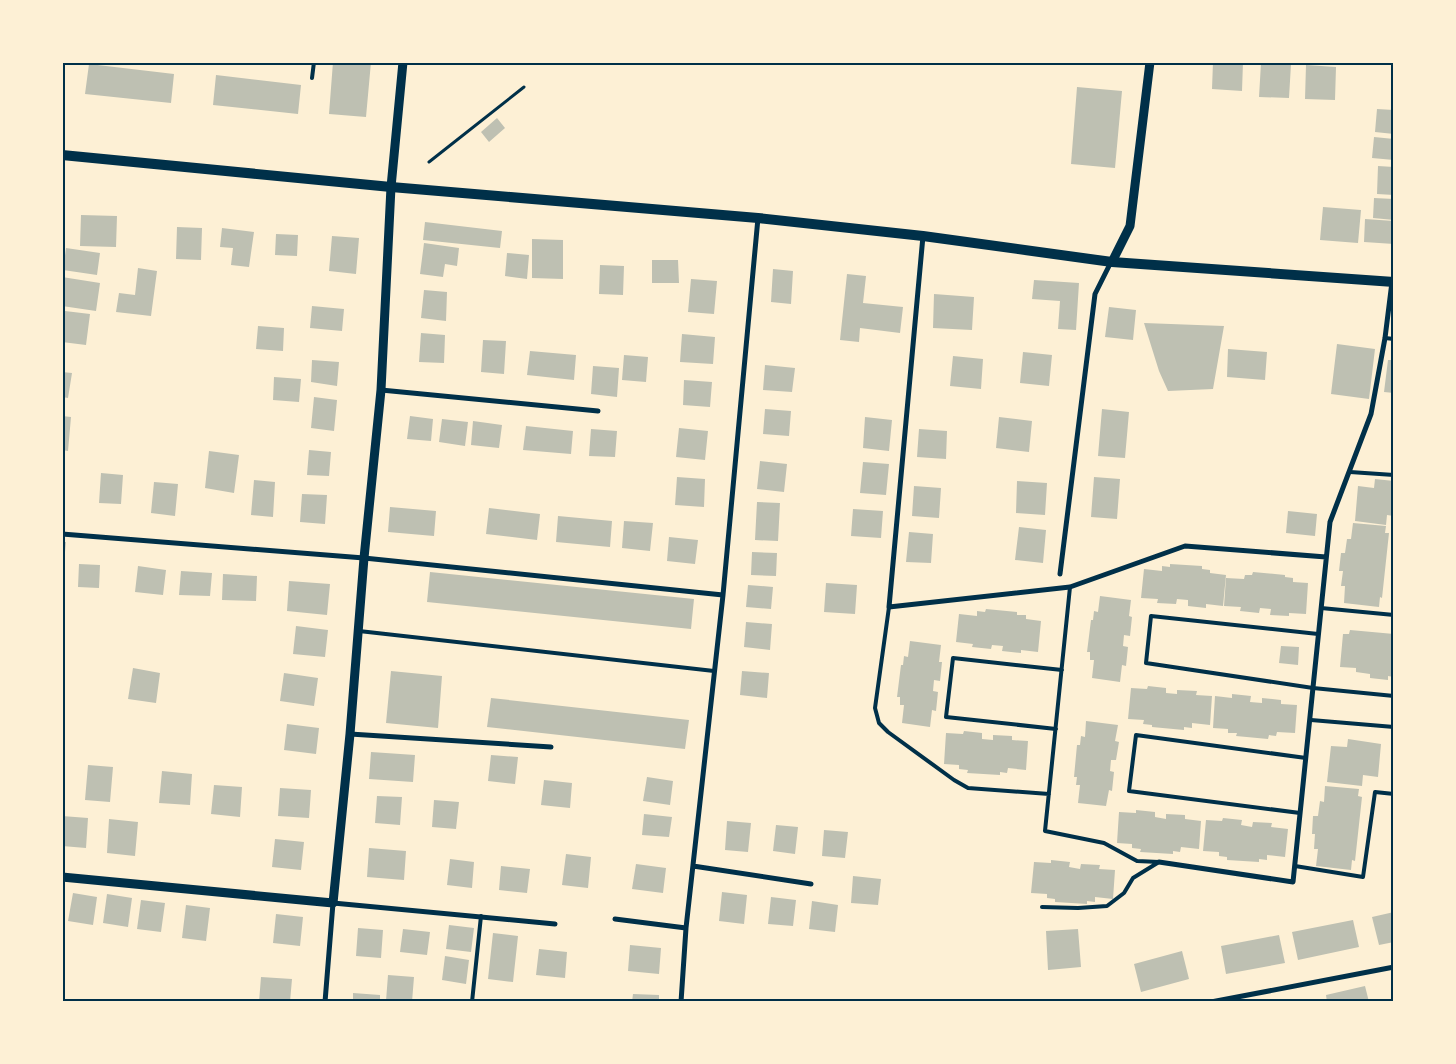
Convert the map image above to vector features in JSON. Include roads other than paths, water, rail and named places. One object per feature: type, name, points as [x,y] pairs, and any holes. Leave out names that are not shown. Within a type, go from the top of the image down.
[{"type":"main road","points":[[62,154],[391,187],[758,218],[923,236],[1112,262],[1393,282]]},
{"type":"street","points":[[325,1002],[364,558],[381,390],[391,187],[403,62]]},
{"type":"street","points":[[1060,574],[1095,294],[1130,226],[1150,62]]},
{"type":"street","points":[[681,1002],[686,928],[723,595],[758,218]]},
{"type":"street","points":[[923,236],[889,607],[919,602],[1070,587],[1185,546],[1326,557]]},
{"type":"street","points":[[1159,862],[1293,882],[1330,522],[1371,414],[1393,282]]},
{"type":"street","points":[[381,390],[598,411]]},
{"type":"street","points":[[62,534],[364,558],[723,595]]},
{"type":"street","points":[[350,734],[551,747]]},
{"type":"street","points":[[693,866],[811,884]]},
{"type":"street","points":[[62,877],[555,924]]},
{"type":"street","points":[[615,919],[686,928]]},
{"type":"street","points":[[1211,1002],[1394,967]]},
{"type":"lane","points":[[312,78],[314,62]]},
{"type":"lane","points":[[1385,338],[1394,339]]},
{"type":"lane","points":[[1350,472],[1394,475]]},
{"type":"lane","points":[[1070,587],[1045,831],[1104,843],[1137,861],[1159,862]]},
{"type":"lane","points":[[889,607],[875,708],[879,723],[912,750],[968,788],[1049,794]]},
{"type":"lane","points":[[1321,608],[1394,615]]},
{"type":"lane","points":[[1318,634],[1152,616],[1146,663],[1313,688],[1394,696]]},
{"type":"lane","points":[[359,631],[714,671]]},
{"type":"lane","points":[[1056,729],[946,717],[953,658],[1062,670]]},
{"type":"lane","points":[[1311,720],[1394,727]]},
{"type":"lane","points":[[1300,813],[1129,791],[1136,736],[1306,758]]},
{"type":"lane","points":[[1295,866],[1363,877],[1375,792],[1394,794]]},
{"type":"lane","points":[[1042,907],[1078,908],[1107,906],[1124,893],[1133,878],[1159,862]]},
{"type":"lane","points":[[472,1002],[481,916]]}]
